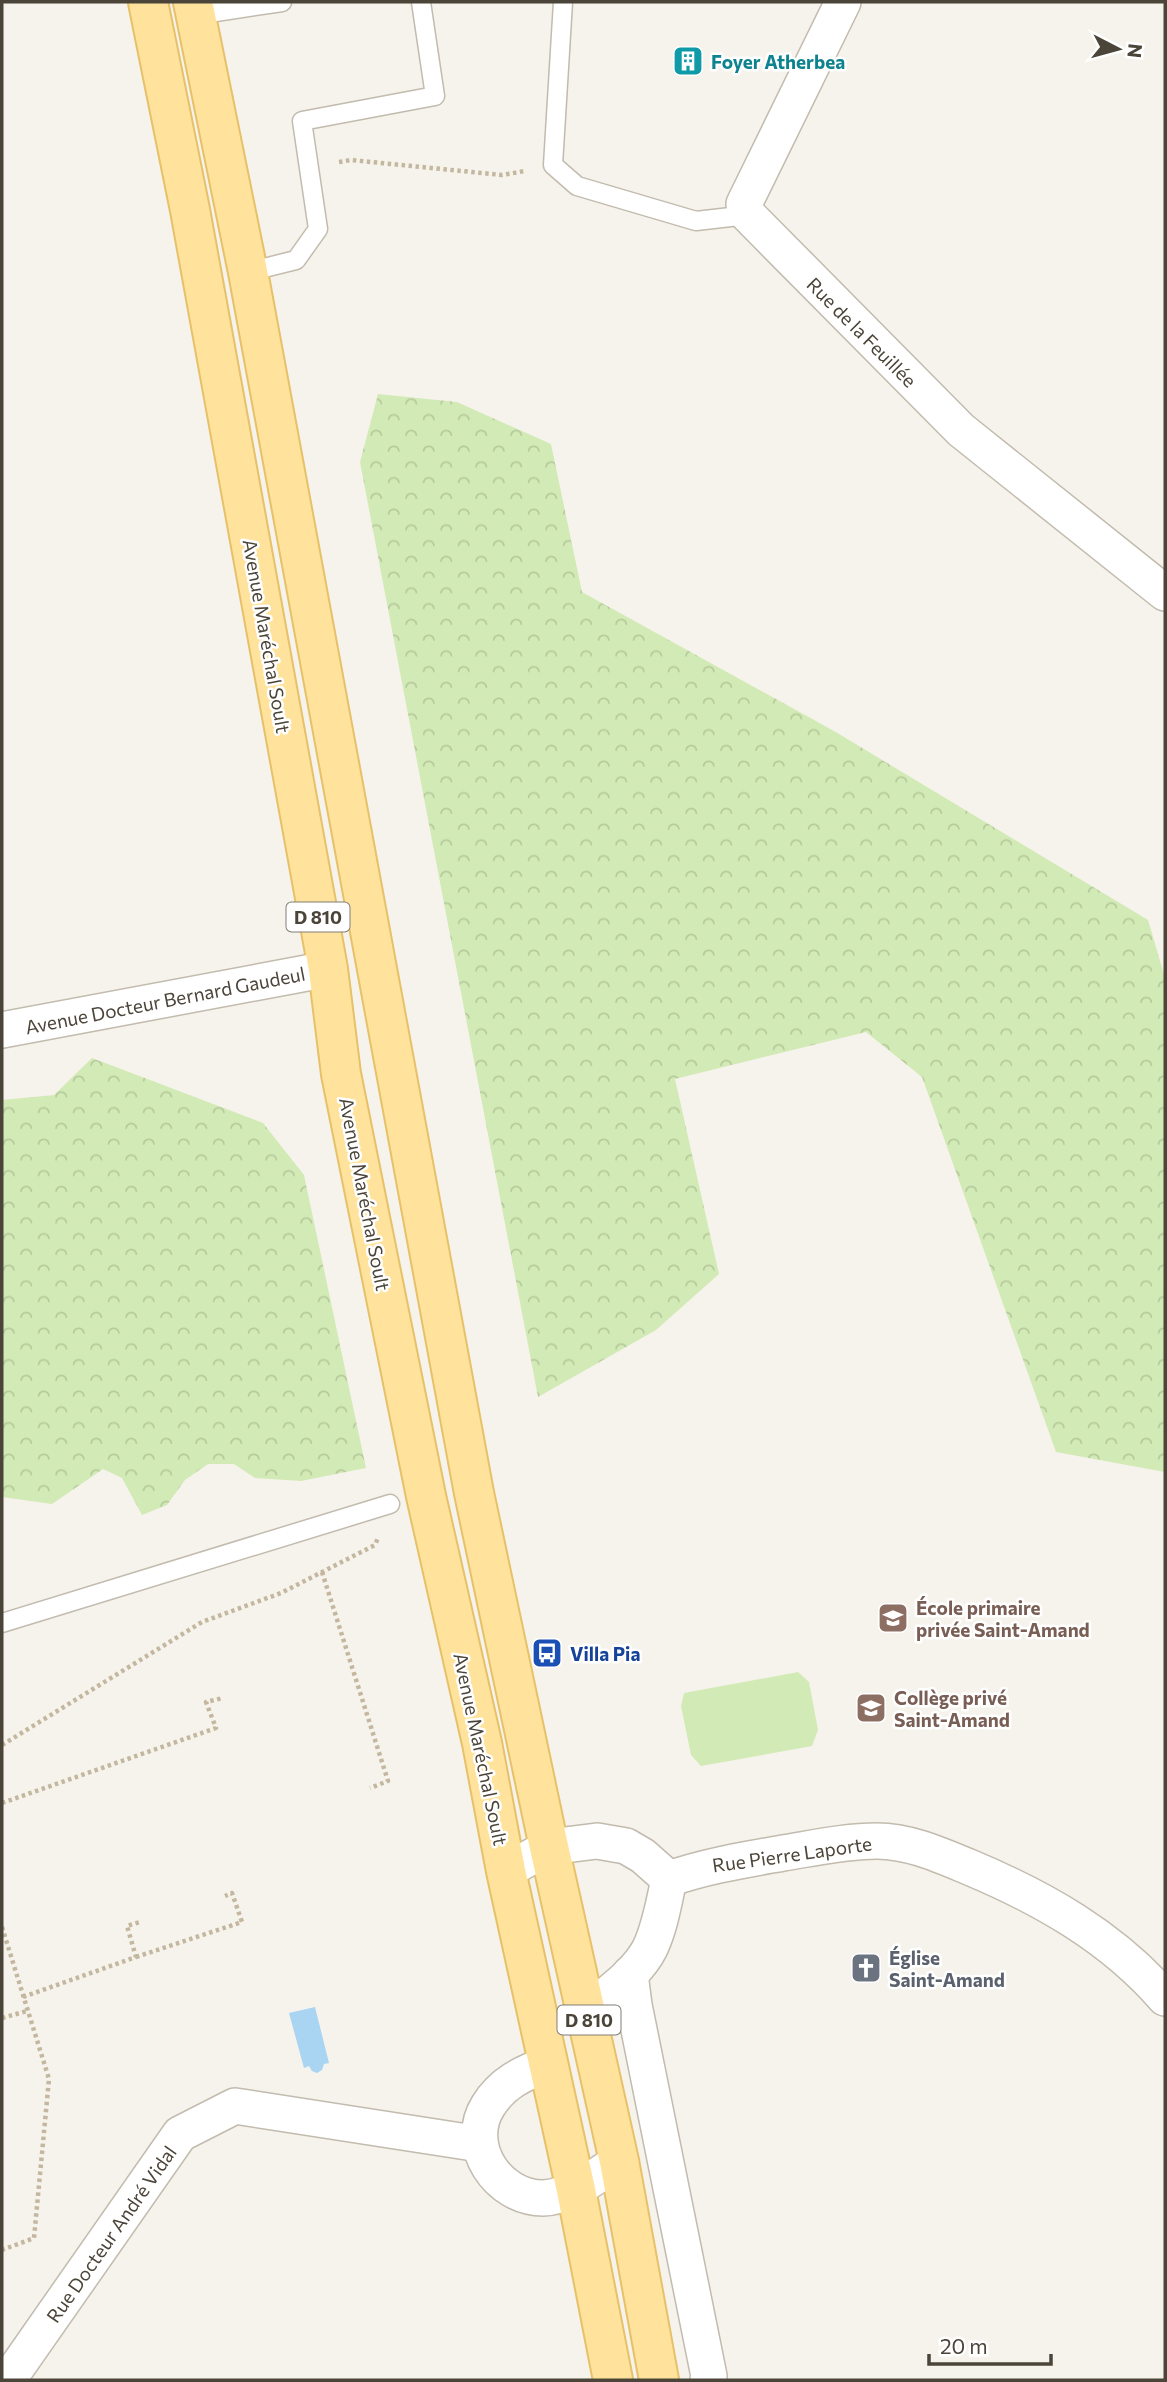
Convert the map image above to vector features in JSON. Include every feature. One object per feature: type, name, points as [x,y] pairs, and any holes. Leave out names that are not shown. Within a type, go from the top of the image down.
[{"type":"main road","name":"Avenue Maréchal Soult","points":[[148,2],[190,210],[328,969],[341,1074],[426,1496],[482,1743],[506,1871],[576,2190],[613,2380]]},
{"type":"main road","name":"D 810","points":[[195,8],[248,272],[474,1493],[619,2161],[659,2380]]},
{"type":"street","points":[[748,215],[744,204],[843,2]]},
{"type":"street","name":"Rue de la Feuillée","points":[[748,215],[961,430],[1165,593]]},
{"type":"street","name":"Avenue Docteur Bernard Gaudeul","points":[[2,1030],[328,969]]},
{"type":"street","points":[[506,1871],[549,1847],[597,1841],[626,1846],[643,1856],[669,1879],[661,1917],[649,1950],[630,1974],[587,2011]]},
{"type":"street","name":"Rue Pierre Laporte","points":[[669,1879],[701,1868],[825,1846],[879,1841],[911,1846],[942,1855],[990,1875],[1072,1917],[1142,1972],[1165,1998]]},
{"type":"street","points":[[630,1974],[708,2380]]},
{"type":"street","points":[[548,2064],[520,2074],[498,2092],[486,2108],[481,2123],[480,2144],[486,2162],[496,2177],[505,2186],[524,2196],[545,2198],[576,2190],[619,2161]]},
{"type":"street","name":"Rue Docteur André Vidal","points":[[8,2380],[180,2134],[235,2106],[480,2144]]},
{"type":"lane","points":[[195,8],[282,2]]},
{"type":"lane","points":[[248,272],[296,261],[318,229],[302,121],[435,96],[421,2]]},
{"type":"lane","points":[[563,2],[553,165],[577,186],[696,221],[748,215]]},
{"type":"lane","points":[[2,1623],[390,1504]]},
{"type":"path","points":[[309,166],[351,160],[502,175],[553,165]]},
{"type":"path","points":[[2,1745],[202,1622],[281,1593],[375,1545],[390,1504]]},
{"type":"path","points":[[322,1573],[388,1781],[370,1788]]},
{"type":"path","points":[[2,1803],[216,1728],[206,1702],[223,1698]]},
{"type":"path","points":[[23,1997],[136,1956],[242,1922],[232,1893],[225,1896]]},
{"type":"path","points":[[136,1956],[127,1926],[140,1922]]},
{"type":"path","points":[[2,1927],[49,2079],[34,2238],[2,2250]]},
{"type":"path","points":[[2,2018],[27,2011]]},
{"type":"green space","points":[[378,394],[457,402],[551,444],[582,592],[834,731],[1148,920],[1165,978],[1165,1472],[1056,1452],[922,1077],[866,1032],[675,1079],[719,1274],[656,1330],[538,1397],[360,462]]},
{"type":"green space","points":[[92,1058],[263,1123],[304,1175],[366,1468],[301,1481],[255,1478],[234,1464],[208,1464],[185,1480],[167,1505],[142,1515],[122,1478],[103,1469],[52,1504],[2,1497],[2,1100],[54,1095]]},
{"type":"green space","points":[[798,1672],[809,1682],[818,1730],[812,1746],[701,1766],[691,1755],[681,1706],[684,1693]]},
{"type":"water","points":[[315,2007],[329,2063],[324,2064],[322,2070],[317,2073],[309,2066],[304,2068],[289,2013]]},
{"type":"place","name":"Foyer Atherbea","points":[[688,61]]},
{"type":"place","name":"École primaire privée Saint-Amand","points":[[893,1618]]},
{"type":"place","name":"Villa Pia","points":[[547,1653]]},
{"type":"place","name":"Collège privé Saint-Amand","points":[[871,1708]]},
{"type":"place","name":"Église Saint-Amand","points":[[866,1968]]}]
